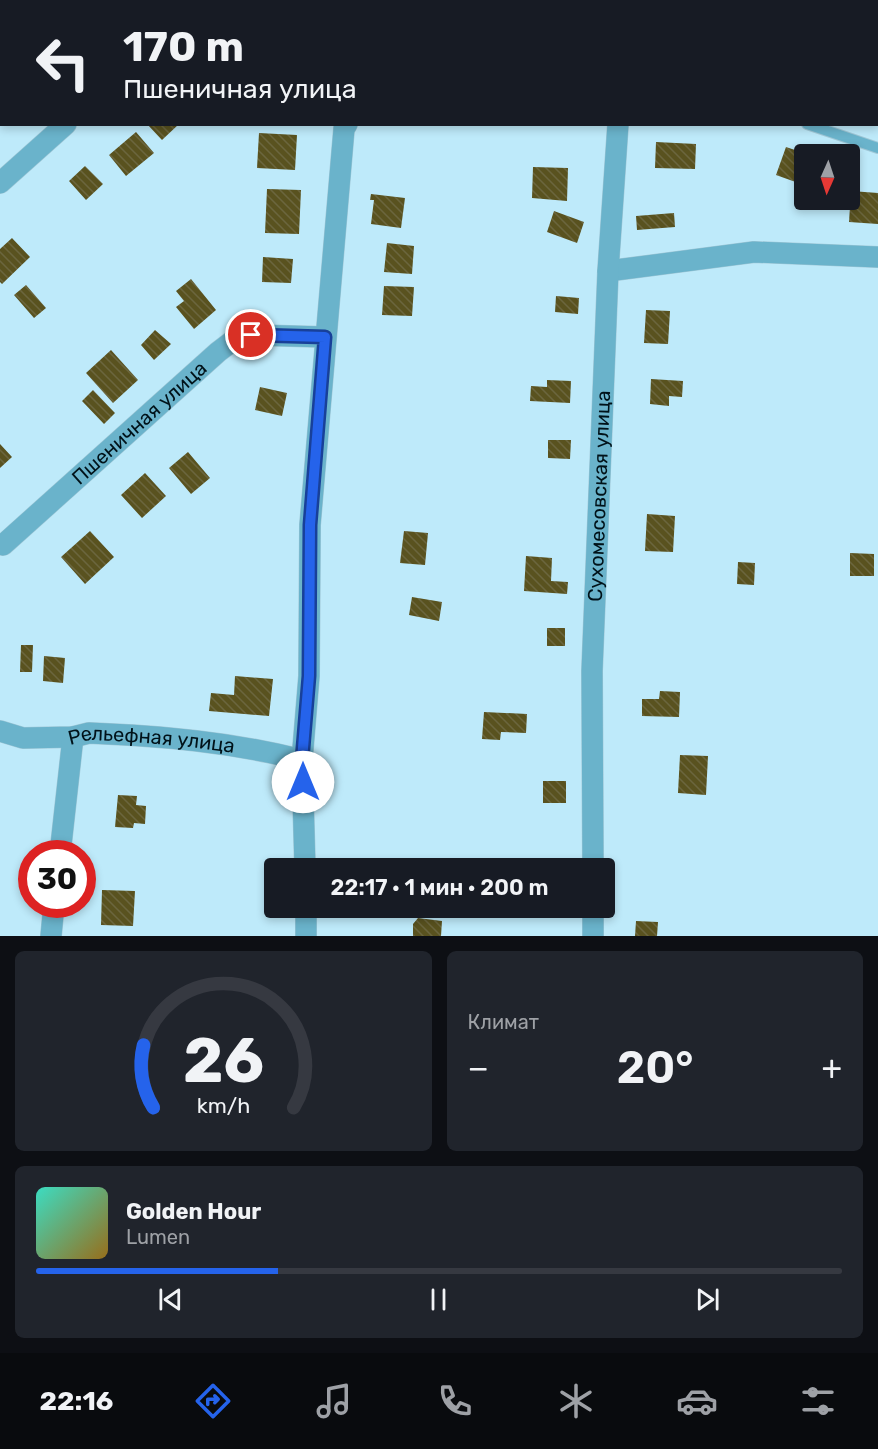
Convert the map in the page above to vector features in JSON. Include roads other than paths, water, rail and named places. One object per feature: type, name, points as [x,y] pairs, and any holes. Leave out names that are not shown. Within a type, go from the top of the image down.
[{"type":"street","points":[[0,183],[64,126]]},
{"type":"street","points":[[305,858],[302,760],[309,676],[310,525],[325,337],[346,126]]},
{"type":"street","name":"Сухомесовская улица","points":[[592,858],[592,671],[608,272],[618,126]]},
{"type":"street","points":[[608,272],[754,252],[878,257]]},
{"type":"street","name":"Пшеничная улица","points":[[1,547],[235,339],[251,335],[325,337]]},
{"type":"street","name":"Рельефная улица","points":[[0,731],[23,738],[89,733],[213,743],[263,750],[302,760]]},
{"type":"street","points":[[62,840],[73,736]]},
{"type":"street","points":[[51,936],[53,918]]},
{"type":"street","points":[[306,918],[306,936]]},
{"type":"street","points":[[592,918],[593,936]]},
{"type":"lane","points":[[813,126],[878,148]]}]
